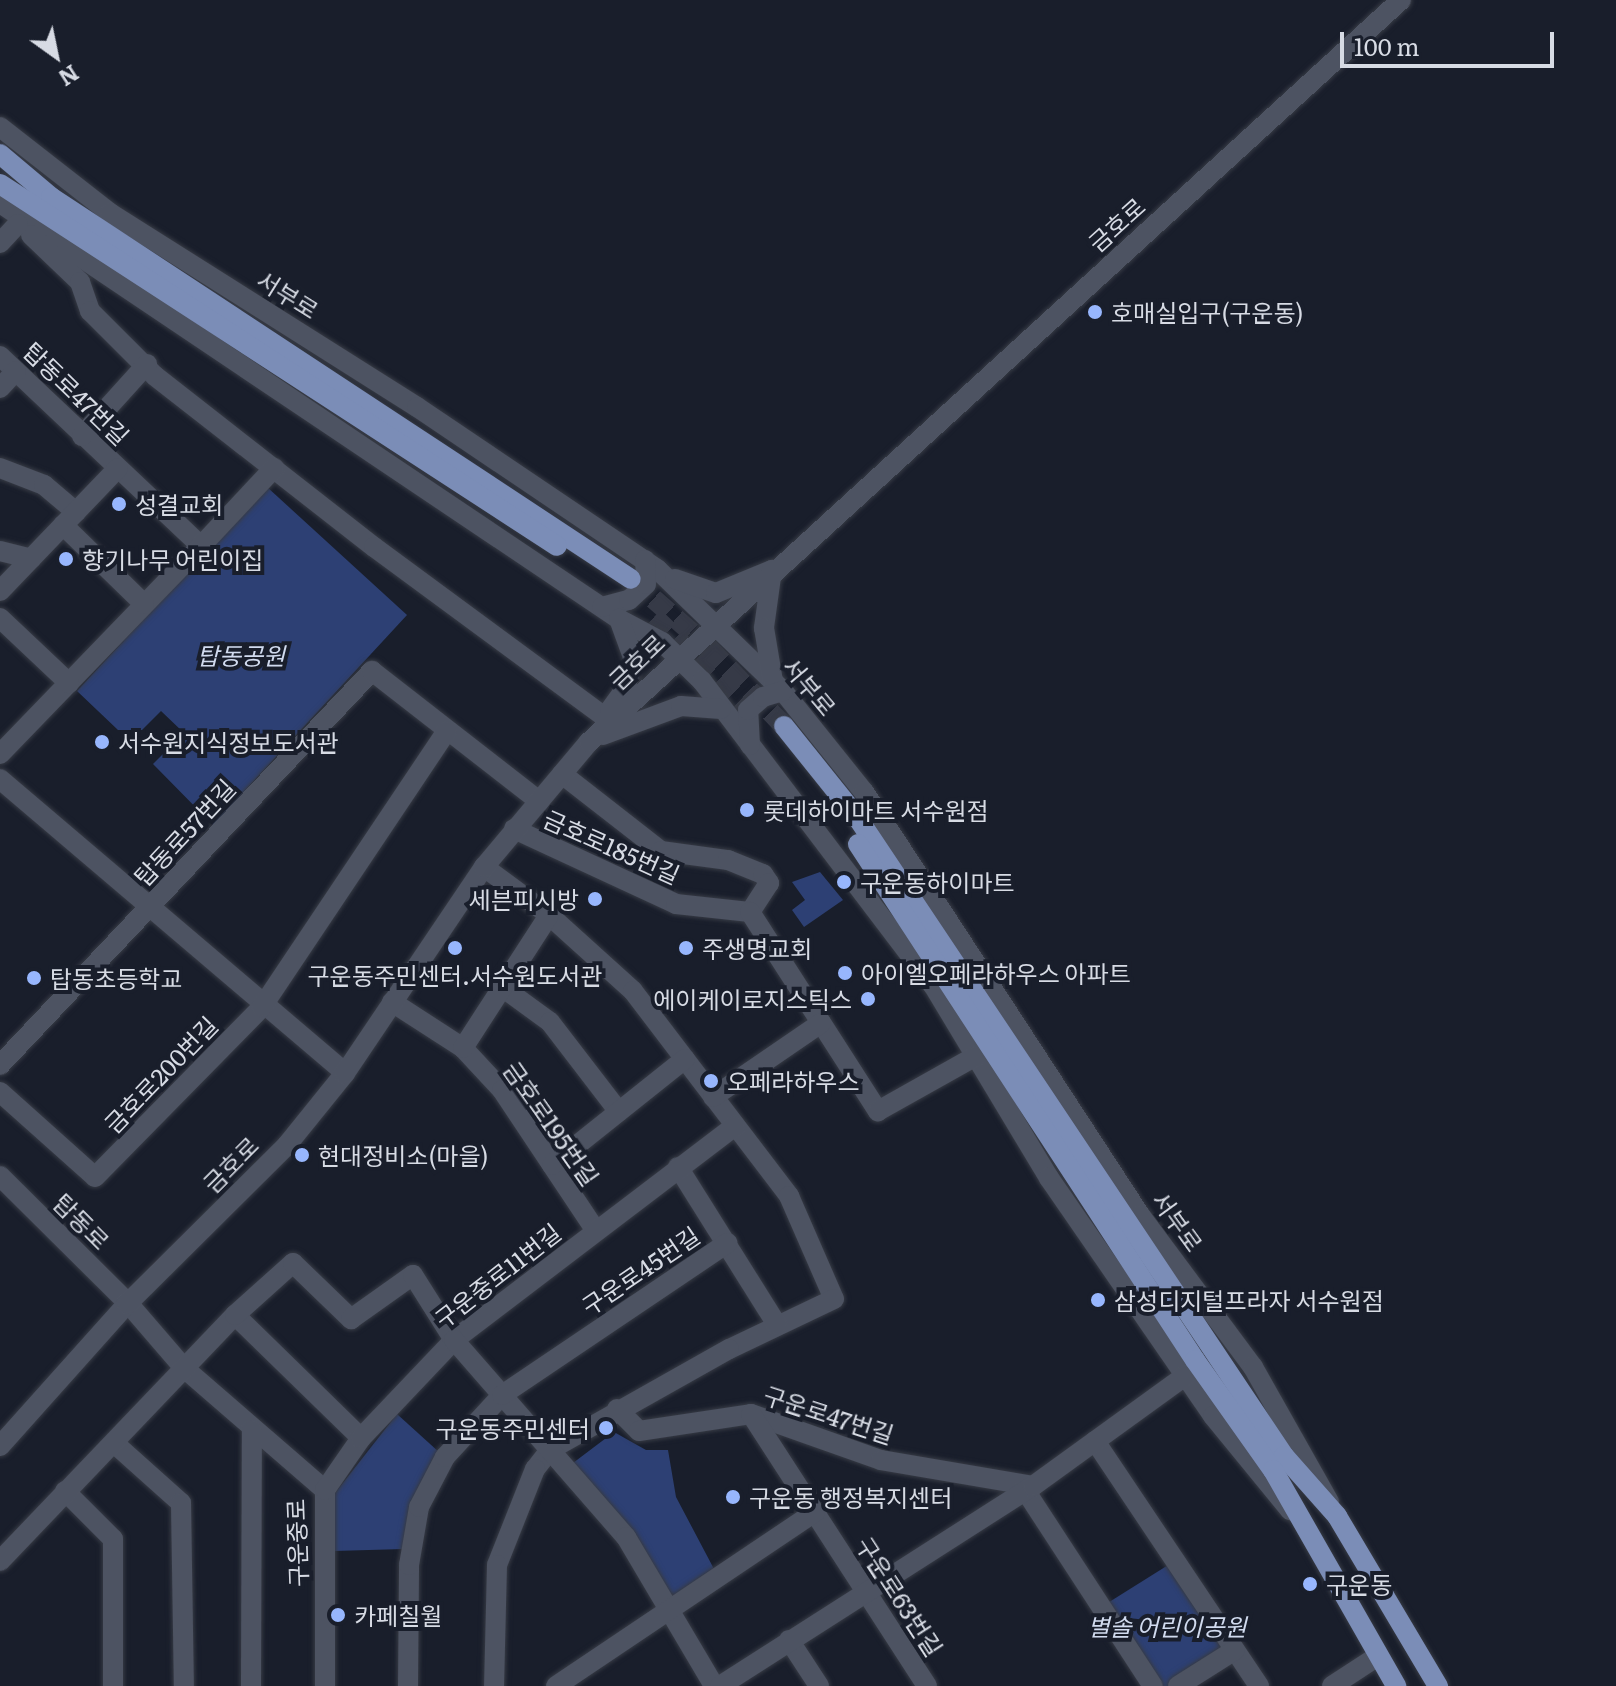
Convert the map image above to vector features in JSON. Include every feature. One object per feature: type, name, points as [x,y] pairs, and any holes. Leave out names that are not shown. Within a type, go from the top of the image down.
[{"type":"main road","name":"서부로","points":[[0,154],[51,197],[628,584],[0,184]]},
{"type":"main road","name":"서부로","points":[[1396,1686],[1299,1522],[1273,1470],[1195,1360],[848,828],[780,731],[857,817],[1284,1456],[1337,1516],[1438,1686]]},
{"type":"street","name":"금호로","points":[[0,1446],[128,1303],[287,1145],[345,1073],[484,867],[589,742],[772,570],[1401,0]]},
{"type":"street","name":"서부로","points":[[0,127],[110,213],[417,407],[651,564],[778,686],[864,792],[1140,1215],[1253,1367],[1337,1516]]},
{"type":"street","points":[[0,205],[80,282],[90,311],[147,364],[155,376],[605,717]]},
{"type":"street","name":"서부로","points":[[0,205],[619,619],[662,642],[750,745],[933,985],[1049,1178],[1185,1376],[1299,1522]]},
{"type":"street","points":[[0,243],[18,224]]},
{"type":"street","name":"탑동로47번길","points":[[0,356],[201,546]]},
{"type":"street","points":[[82,436],[147,364]]},
{"type":"street","points":[[0,388],[16,371]]},
{"type":"street","points":[[0,468],[44,485],[69,519],[144,604]]},
{"type":"street","name":"탑동로47번길","points":[[0,591],[118,468]]},
{"type":"street","points":[[0,754],[274,468]]},
{"type":"street","points":[[0,551],[31,559]]},
{"type":"street","points":[[602,607],[629,600],[646,584],[651,564],[696,589],[716,593],[772,570]]},
{"type":"street","points":[[750,745],[748,710],[778,686],[764,628],[772,570]]},
{"type":"street","points":[[0,618],[69,683]]},
{"type":"street","points":[[589,742],[625,689],[634,660],[619,619]]},
{"type":"street","name":"탑동로57번길","points":[[0,1065],[372,671],[539,801]]},
{"type":"street","points":[[589,742],[681,706],[721,709]]},
{"type":"street","name":"금호로200번길","points":[[0,1092],[95,1177],[262,1007],[447,731]]},
{"type":"street","points":[[562,774],[661,851],[728,860],[763,874],[769,883],[750,912],[878,1111],[976,1056]]},
{"type":"street","points":[[0,779],[150,906],[262,1007],[345,1073]]},
{"type":"street","name":"금호로185번길","points":[[514,829],[676,904],[750,912]]},
{"type":"street","points":[[484,867],[549,915],[633,991],[789,1196],[834,1299],[777,1325],[617,1409],[550,1450],[535,1469],[497,1565],[494,1686]]},
{"type":"street","points":[[463,1048],[549,915]]},
{"type":"street","points":[[502,987],[550,1022],[619,1112]]},
{"type":"street","name":"금호로195번길","points":[[392,1002],[463,1048],[502,1090],[596,1231]]},
{"type":"street","points":[[713,1097],[821,1023]]},
{"type":"street","points":[[552,1165],[685,1059]]},
{"type":"street","name":"구운중로11번길","points":[[325,1490],[361,1438],[454,1340],[735,1126]]},
{"type":"street","points":[[678,1167],[727,1243]]},
{"type":"street","name":"탑동로","points":[[0,1176],[128,1303]]},
{"type":"street","name":"구운로45번길","points":[[408,1686],[409,1565],[419,1507],[445,1457],[502,1395],[727,1243],[777,1325]]},
{"type":"street","points":[[0,1561],[235,1315],[293,1263],[351,1319],[413,1275],[454,1340],[626,1537],[717,1686],[1029,1488],[1185,1376]]},
{"type":"street","name":"구운중로","points":[[128,1303],[184,1368],[325,1490],[325,1686]]},
{"type":"street","points":[[235,1315],[361,1438]]},
{"type":"street","name":"구운로47번길","points":[[617,1409],[639,1431],[751,1414],[881,1460],[1029,1488]]},
{"type":"street","name":"구운로63번길","points":[[751,1414],[927,1686]]},
{"type":"street","name":"구운중로","points":[[251,1686],[252,1430]]},
{"type":"street","points":[[1095,1441],[1259,1686]]},
{"type":"street","points":[[114,1443],[181,1503],[184,1686]]},
{"type":"street","points":[[1029,1488],[1153,1686]]},
{"type":"street","points":[[65,1491],[113,1539],[113,1686]]},
{"type":"street","points":[[556,1686],[669,1607],[815,1512]]},
{"type":"street","points":[[789,1640],[819,1686]]},
{"type":"street","points":[[1178,1686],[1235,1650]]},
{"type":"street","points":[[1332,1686],[1378,1656]]},
{"type":"green space","name":"탑동공원","points":[[267,487],[407,615],[213,825],[153,764],[184,733],[161,711],[142,730],[118,730],[77,691]]},
{"type":"green space","points":[[820,872],[843,900],[804,927],[792,910],[805,900],[792,882]]},
{"type":"green space","points":[[397,1414],[440,1453],[404,1549],[334,1551],[335,1493]]},
{"type":"green space","points":[[614,1432],[646,1450],[668,1450],[676,1497],[714,1569],[671,1598],[573,1463]]},
{"type":"green space","name":"별솔 어린이공원","points":[[1173,1562],[1229,1648],[1170,1686],[1158,1686],[1106,1604]]},
{"type":"tunnel","points":[[631,579],[708,647],[784,726]]},
{"type":"tunnel","points":[[654,617],[749,709]]},
{"type":"place","name":"호매실입구(구운동)","points":[[1095,312]]},
{"type":"place","name":"성결교회","points":[[119,504]]},
{"type":"place","name":"향기나무 어린이집","points":[[66,559]]},
{"type":"place","name":"서수원지식정보도서관","points":[[102,742]]},
{"type":"place","name":"롯데하이마트 서수원점","points":[[747,810]]},
{"type":"place","name":"구운동하이마트","points":[[844,882]]},
{"type":"place","name":"세븐피시방","points":[[595,899]]},
{"type":"place","name":"구운동주민센터.서수원도서관","points":[[455,948]]},
{"type":"place","name":"주생명교회","points":[[686,948]]},
{"type":"place","name":"아이엘오페라하우스 아파트","points":[[845,973]]},
{"type":"place","name":"탑동초등학교","points":[[34,978]]},
{"type":"place","name":"에이케이로지스틱스","points":[[868,999]]},
{"type":"place","name":"오페라하우스","points":[[711,1081]]},
{"type":"place","name":"현대정비소(마을)","points":[[302,1155]]},
{"type":"place","name":"삼성디지털프라자 서수원점","points":[[1098,1300]]},
{"type":"place","name":"구운동주민센터","points":[[606,1428]]},
{"type":"place","name":"구운동 행정복지센터","points":[[733,1497]]},
{"type":"place","name":"구운동","points":[[1310,1584]]},
{"type":"place","name":"카페칠월","points":[[338,1615]]}]
